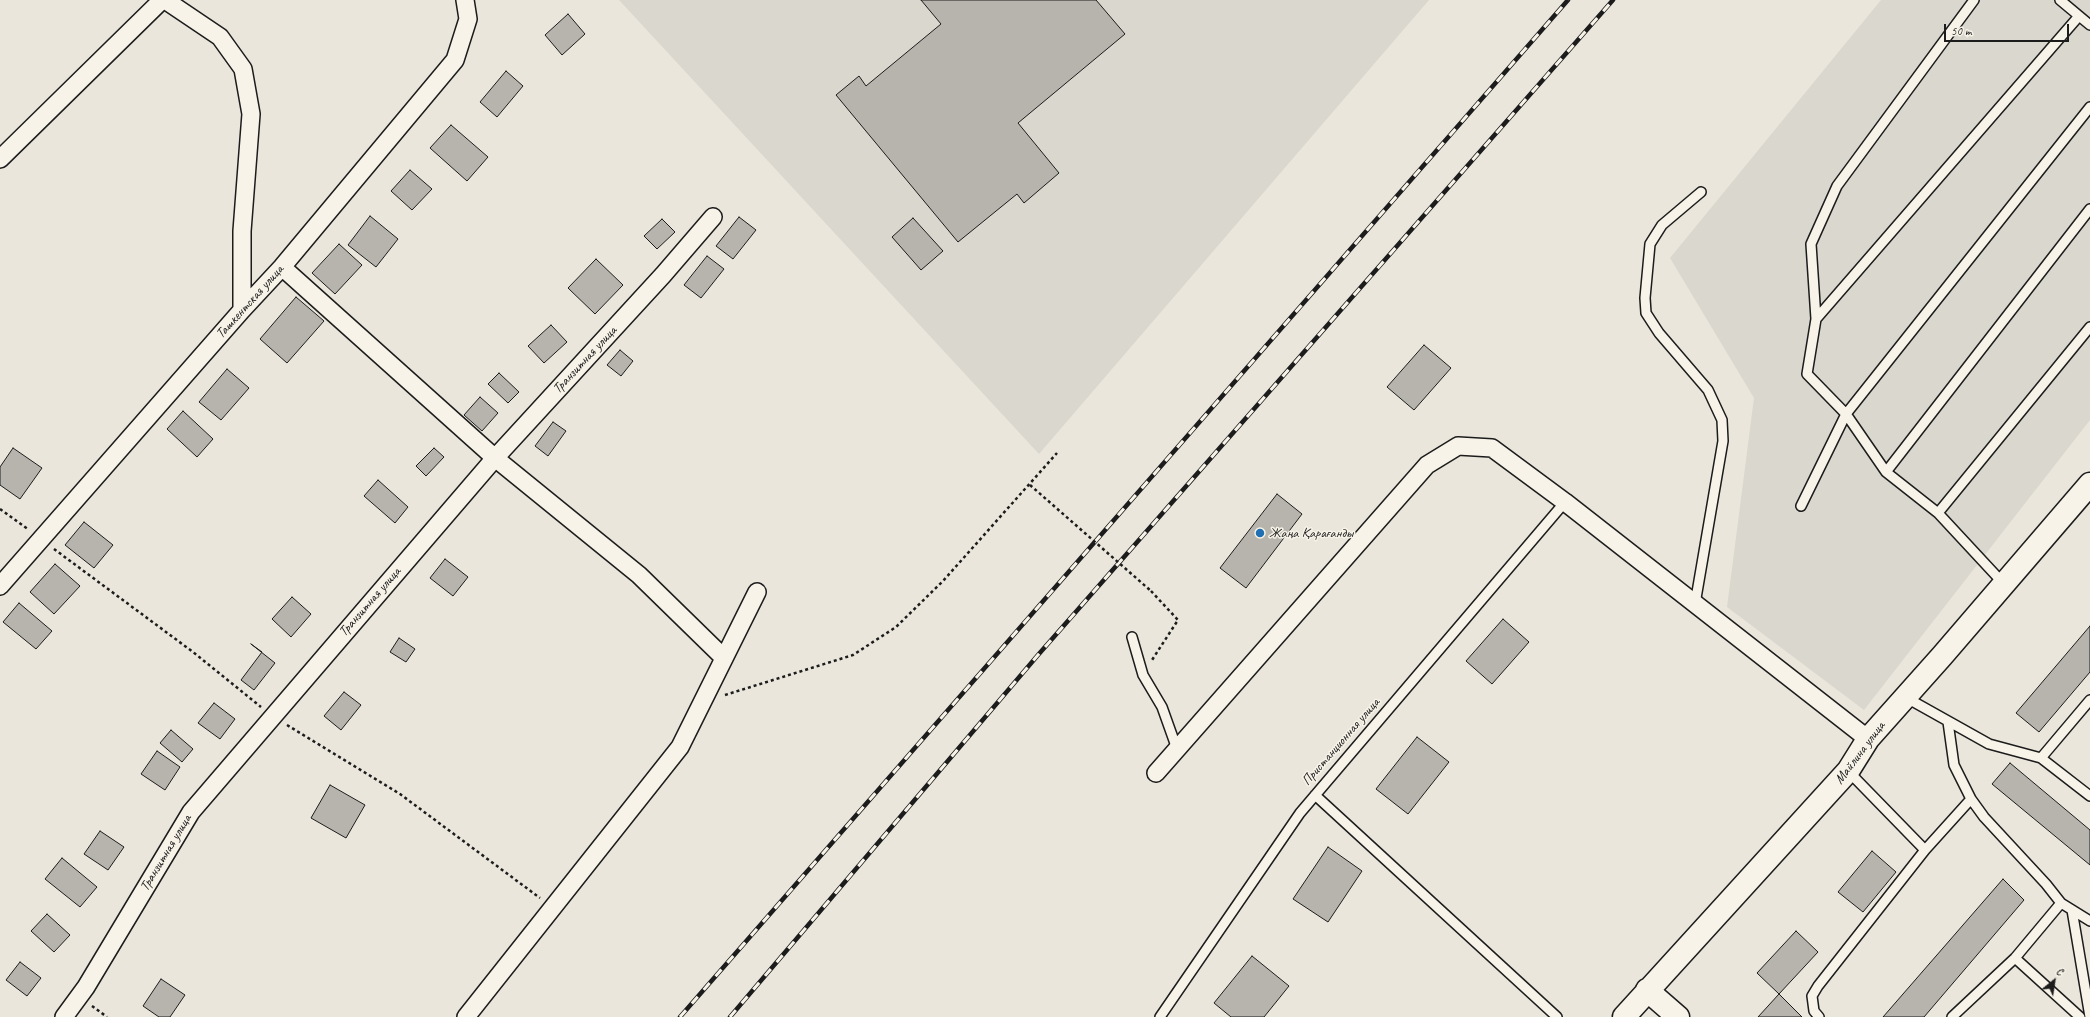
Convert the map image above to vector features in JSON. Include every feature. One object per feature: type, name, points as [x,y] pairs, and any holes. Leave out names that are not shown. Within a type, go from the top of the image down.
[{"type":"main road","name":"Майлина улица","points":[[1624,1017],[1647,990],[1848,772],[1868,739],[1942,656],[2003,583],[2090,484]]},
{"type":"main road","points":[[1647,990],[1678,1017]]},
{"type":"street","points":[[0,159],[162,0]]},
{"type":"street","points":[[165,0],[220,37],[243,69],[251,114],[242,231],[242,310]]},
{"type":"street","name":"Ташкентская улица","points":[[0,586],[242,310],[282,267],[455,60],[468,19],[465,0]]},
{"type":"street","name":"Транзитная улица","points":[[64,1017],[86,987],[190,812],[496,458],[663,275],[713,217]]},
{"type":"street","points":[[282,267],[496,458],[639,575],[724,658]]},
{"type":"street","points":[[1156,774],[1427,465],[1458,446],[1492,448],[1565,502],[1868,739]]},
{"type":"street","points":[[466,1017],[680,747],[757,592]]},
{"type":"lane","points":[[1974,0],[1837,186],[1811,244],[1816,319],[1807,374],[1846,414],[1886,472],[1938,513],[2003,583]]},
{"type":"lane","points":[[2060,0],[2090,25]]},
{"type":"lane","points":[[1816,319],[2079,16]]},
{"type":"lane","points":[[1801,506],[1846,414],[2090,107]]},
{"type":"lane","points":[[1695,604],[1723,441],[1722,420],[1708,390],[1659,333],[1646,313],[1645,298],[1650,244],[1662,225],[1702,192]]},
{"type":"lane","points":[[1886,472],[2090,209]]},
{"type":"lane","points":[[1938,513],[2090,327]]},
{"type":"lane","name":"Пристанционная улица","points":[[1160,1017],[1300,813],[1565,502]]},
{"type":"lane","points":[[1132,637],[1143,675],[1162,707],[1177,749]]},
{"type":"lane","points":[[1905,697],[1989,744],[2040,758],[2090,796]]},
{"type":"lane","points":[[2040,758],[2090,700]]},
{"type":"lane","points":[[1948,722],[1954,765],[1971,799],[1984,817],[2046,884],[2061,903],[2090,921]]},
{"type":"lane","points":[[1848,772],[1925,850]]},
{"type":"lane","points":[[1315,794],[1557,1017]]},
{"type":"lane","points":[[1819,1017],[1814,1011],[1812,996],[1818,986],[1925,850],[1971,799]]},
{"type":"lane","points":[[1952,1017],[2015,958],[2061,903]]},
{"type":"lane","points":[[2072,910],[2090,1017]]},
{"type":"lane","points":[[2015,958],[2080,1017]]},
{"type":"path","points":[[702,702],[853,655],[902,622],[943,581],[1030,486],[1057,453]]},
{"type":"path","points":[[1030,486],[1151,591],[1178,620],[1154,654],[1143,675]]},
{"type":"shaded area","points":[[619,0],[1429,0],[1039,454]]},
{"type":"shaded area","points":[[1881,0],[2090,0],[2090,420],[1864,710],[1727,607],[1754,398],[1670,258]]},
{"type":"building","points":[[921,0],[1096,0],[1125,34],[1018,123],[1059,173],[1024,203],[1017,194],[958,242],[836,95],[859,76],[866,86],[941,24]]},
{"type":"building","points":[[568,14],[585,34],[562,55],[545,35]]},
{"type":"building","points":[[506,71],[523,86],[497,117],[480,102]]},
{"type":"building","points":[[451,125],[488,157],[467,181],[430,148]]},
{"type":"building","points":[[410,170],[432,189],[412,210],[391,191]]},
{"type":"building","points":[[370,216],[398,239],[376,267],[348,245]]},
{"type":"building","points":[[739,217],[756,230],[733,259],[716,246]]},
{"type":"building","points":[[913,218],[943,251],[921,270],[892,237]]},
{"type":"building","points":[[662,219],[675,232],[657,249],[644,236]]},
{"type":"building","points":[[339,244],[362,265],[335,294],[312,273]]},
{"type":"building","points":[[707,256],[724,269],[701,298],[684,285]]},
{"type":"building","points":[[596,259],[623,285],[595,314],[568,288]]},
{"type":"building","points":[[296,297],[324,321],[287,363],[260,339]]},
{"type":"building","points":[[551,325],[567,342],[544,363],[528,346]]},
{"type":"building","points":[[1424,345],[1451,368],[1414,410],[1387,387]]},
{"type":"building","points":[[620,350],[633,361],[621,376],[607,365]]},
{"type":"building","points":[[227,369],[249,388],[221,420],[199,402]]},
{"type":"building","points":[[499,373],[519,392],[508,403],[488,384]]},
{"type":"building","points":[[480,397],[498,413],[482,431],[464,415]]},
{"type":"building","points":[[183,411],[213,439],[197,457],[167,429]]},
{"type":"building","points":[[553,422],[566,431],[548,456],[535,446]]},
{"type":"building","points":[[13,448],[42,468],[20,499],[0,485],[0,467]]},
{"type":"building","points":[[434,448],[444,457],[426,476],[416,466]]},
{"type":"building","points":[[378,480],[408,507],[395,523],[364,496]]},
{"type":"building","points":[[1277,494],[1302,514],[1246,588],[1220,568]]},
{"type":"building","points":[[84,522],[113,545],[94,568],[65,545]]},
{"type":"building","points":[[445,559],[468,577],[453,596],[430,578]]},
{"type":"building","points":[[55,564],[80,586],[54,614],[30,592]]},
{"type":"building","points":[[292,597],[311,614],[291,637],[272,619]]},
{"type":"building","points":[[19,603],[52,631],[36,649],[3,622]]},
{"type":"building","points":[[1503,619],[1529,642],[1492,684],[1466,661]]},
{"type":"building","points":[[2090,626],[2090,672],[2039,732],[2016,713]]},
{"type":"building","points":[[399,638],[415,649],[406,662],[390,652]]},
{"type":"building","points":[[262,652],[275,663],[254,690],[241,680]]},
{"type":"building","points":[[344,692],[361,705],[341,730],[324,716]]},
{"type":"building","points":[[214,703],[235,719],[220,739],[198,723]]},
{"type":"building","points":[[171,730],[193,749],[182,762],[160,743]]},
{"type":"building","points":[[1417,737],[1449,762],[1408,814],[1376,789]]},
{"type":"building","points":[[157,751],[180,767],[165,790],[141,774]]},
{"type":"building","points":[[2010,763],[2090,830],[2090,865],[1992,784]]},
{"type":"building","points":[[330,785],[365,805],[346,838],[311,818]]},
{"type":"building","points":[[100,831],[124,847],[108,870],[84,854]]},
{"type":"building","points":[[1328,847],[1362,871],[1328,922],[1293,899]]},
{"type":"building","points":[[1872,851],[1896,872],[1863,912],[1838,892]]},
{"type":"building","points":[[62,858],[97,887],[80,907],[45,879]]},
{"type":"building","points":[[2003,879],[2024,900],[1924,1017],[1883,1017]]},
{"type":"building","points":[[47,914],[70,935],[54,952],[31,931]]},
{"type":"building","points":[[1796,931],[1818,952],[1779,994],[1757,973]]},
{"type":"building","points":[[1252,956],[1289,986],[1264,1017],[1231,1017],[1214,1003]]},
{"type":"building","points":[[20,962],[41,978],[27,996],[6,980]]},
{"type":"building","points":[[161,979],[185,995],[170,1017],[159,1017],[143,1006]]},
{"type":"building","points":[[1779,994],[1802,1017],[1758,1017]]},
{"type":"railway","points":[[680,1017],[1568,0]]},
{"type":"railway","points":[[730,1017],[1038,655],[1613,0]]},
{"type":"place","name":"Жаңа Қарағанды","points":[[1260,533]]}]
